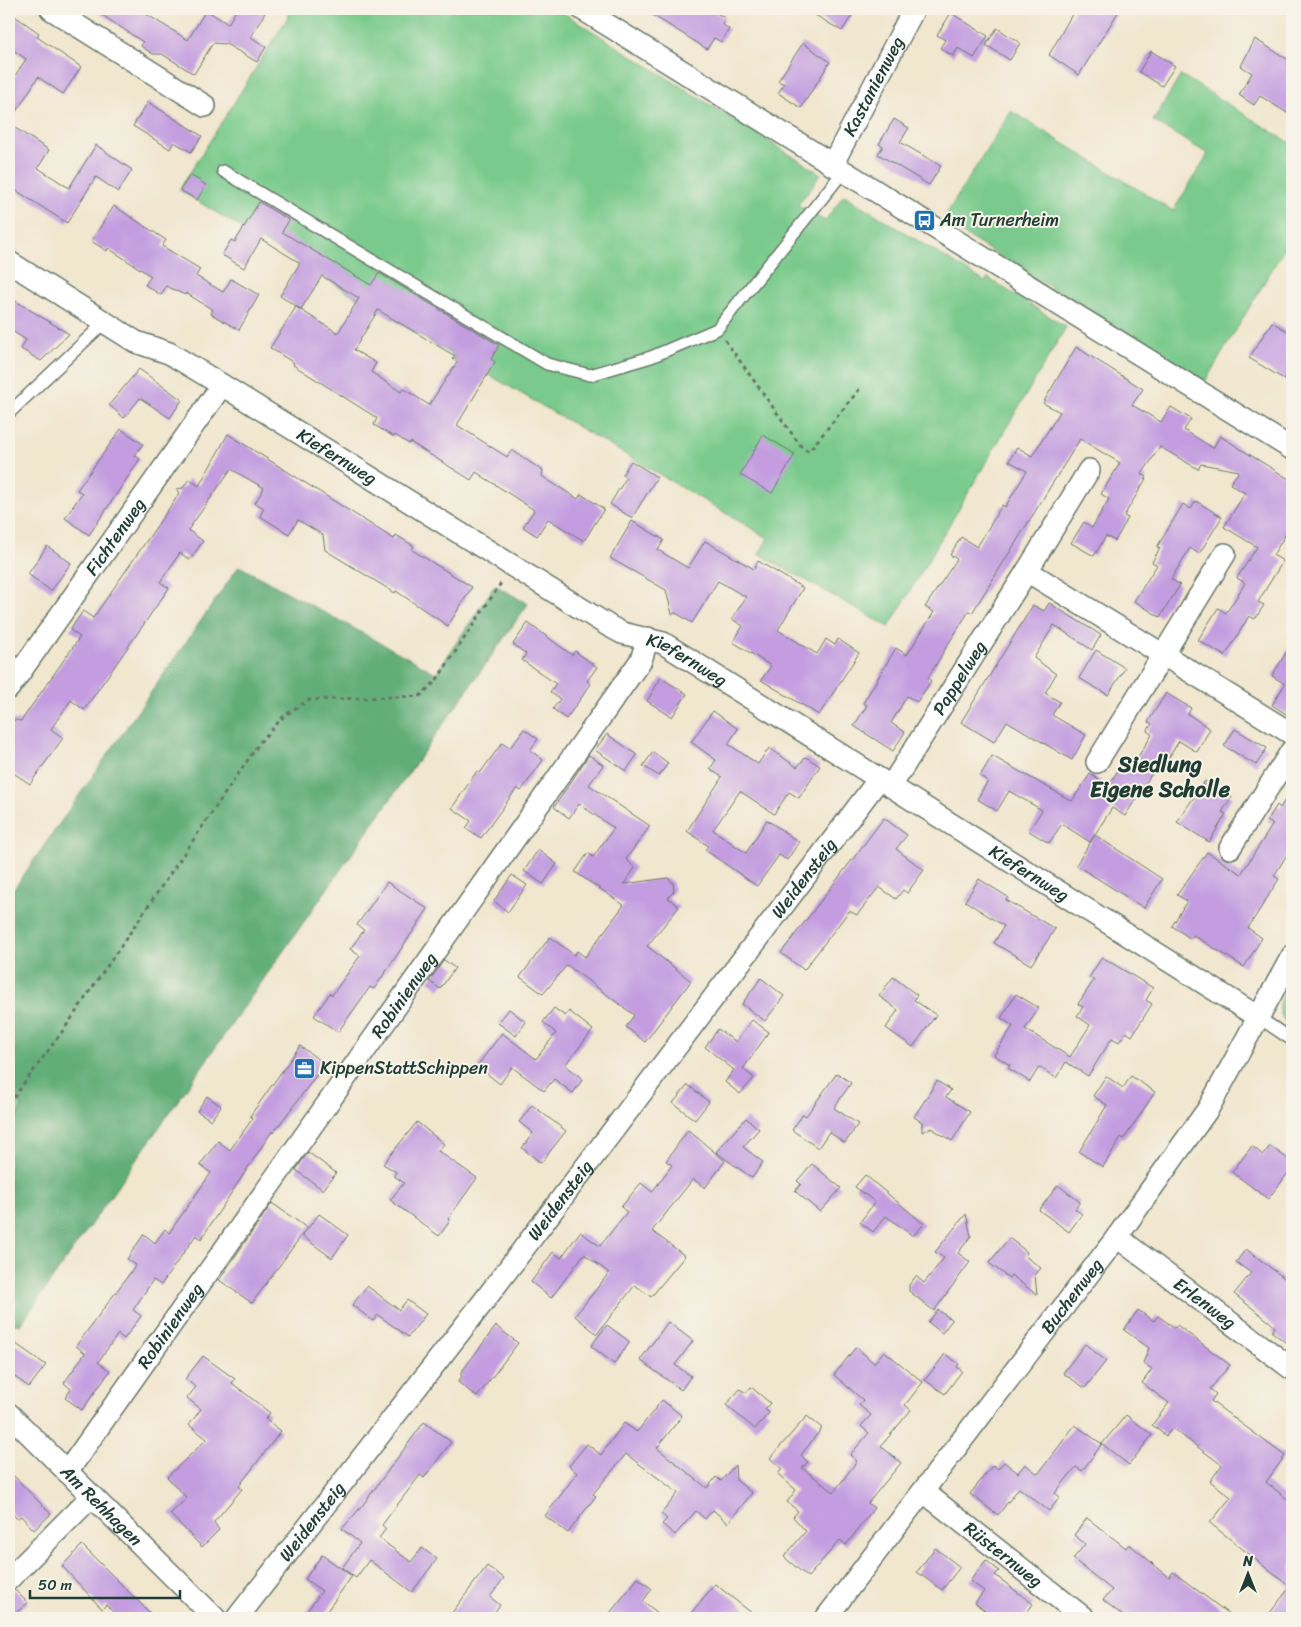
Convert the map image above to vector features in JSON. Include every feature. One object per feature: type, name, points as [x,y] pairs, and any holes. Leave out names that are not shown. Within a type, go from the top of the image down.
[{"type":"street","points":[[52,9],[205,106]]},
{"type":"street","points":[[582,9],[1292,449]]},
{"type":"street","name":"Kastanienweg","points":[[838,168],[914,9]]},
{"type":"street","name":"Kiefernweg","points":[[9,262],[136,342],[169,353],[222,385],[609,626],[622,633],[662,643],[1258,1017]]},
{"type":"street","name":"Fichtenweg","points":[[9,688],[222,385]]},
{"type":"street","name":"Pappelweg","points":[[885,783],[1027,571],[1089,470]]},
{"type":"street","points":[[1097,762],[1225,554]]},
{"type":"street","points":[[1027,571],[1292,734]]},
{"type":"street","name":"Robinienweg","points":[[67,1472],[636,668],[641,660],[648,638]]},
{"type":"street","points":[[1230,848],[1292,750]]},
{"type":"street","name":"Weidensteig","points":[[237,1618],[885,783]]},
{"type":"street","name":"Buchenweg","points":[[826,1618],[1117,1237],[1208,1109],[1292,956]]},
{"type":"street","name":"Erlenweg","points":[[1117,1237],[1292,1369]]},
{"type":"street","name":"Am Rehhagen","points":[[9,1414],[215,1618]]},
{"type":"street","name":"Rüsternweg","points":[[924,1492],[1084,1618]]},
{"type":"street","points":[[9,1579],[91,1496]]},
{"type":"lane","points":[[223,171],[546,364],[590,374],[651,357],[717,329],[838,168]]},
{"type":"lane","points":[[9,413],[105,322]]},
{"type":"lane","points":[[1258,1017],[1292,1040]]},
{"type":"path","points":[[717,329],[802,448],[809,451],[862,386]]},
{"type":"path","points":[[9,1104],[67,1025],[260,742],[284,716],[308,700],[420,696],[436,681],[512,566]]},
{"type":"green space","points":[[293,9],[557,9],[821,174],[798,205],[825,221],[844,195],[985,282],[988,278],[1066,327],[889,627],[759,554],[768,538],[469,363],[466,368],[452,359],[454,356],[179,190]]},
{"type":"green space","points":[[1181,75],[1292,144],[1292,236],[1205,382],[942,221],[1011,111],[1173,211],[1208,154],[1153,121]]},
{"type":"green space","points":[[239,566],[436,673],[495,585],[528,604],[20,1325],[9,1323],[9,1132],[23,1106],[9,1096],[9,896]]},
{"type":"green space","points":[[1292,978],[1292,1029],[1282,1016],[1280,1004]]},
{"type":"green space","points":[[9,1096],[23,1106],[9,1132]]},
{"type":"building","points":[[93,9],[138,9],[188,40],[206,10],[228,24],[237,9],[267,9],[251,37],[266,47],[257,62],[226,44],[213,43],[194,74],[162,54],[153,54],[141,46],[143,42]]},
{"type":"building","points":[[643,9],[710,9],[725,18],[722,24],[729,29],[721,42],[714,38],[707,49]]},
{"type":"building","points":[[805,9],[856,9],[842,31]]},
{"type":"building","points":[[1075,9],[1120,9],[1079,75],[1049,55]]},
{"type":"building","points":[[9,12],[39,33],[37,37],[81,67],[63,94],[38,77],[9,123],[9,85],[26,59],[9,47]]},
{"type":"building","points":[[951,13],[988,36],[974,58],[958,48],[953,56],[940,48],[945,40],[937,35]]},
{"type":"building","points":[[997,28],[1020,43],[1010,60],[986,45]]},
{"type":"building","points":[[1255,39],[1292,62],[1292,116],[1260,96],[1254,105],[1239,95],[1252,73],[1241,66]]},
{"type":"building","points":[[803,43],[830,62],[801,108],[778,93],[784,84],[778,81]]},
{"type":"building","points":[[1151,51],[1175,66],[1162,86],[1139,72]]},
{"type":"building","points":[[148,102],[202,136],[191,152],[174,142],[170,149],[133,126]]},
{"type":"building","points":[[894,119],[909,128],[900,142],[941,166],[929,185],[878,154],[883,146],[879,144]]},
{"type":"building","points":[[9,124],[49,150],[38,168],[69,188],[96,145],[132,170],[118,192],[96,177],[67,223],[9,186]]},
{"type":"building","points":[[190,175],[206,185],[197,200],[180,190]]},
{"type":"building","points":[[259,202],[289,220],[282,232],[371,285],[379,273],[499,345],[491,359],[495,362],[457,425],[507,457],[512,450],[543,471],[542,476],[546,479],[578,499],[581,494],[604,509],[584,541],[548,519],[537,536],[523,527],[534,510],[476,472],[471,480],[410,442],[409,444],[395,435],[394,437],[374,425],[377,418],[293,365],[294,363],[270,348],[296,307],[338,333],[359,298],[322,276],[301,309],[280,296],[300,263],[261,239],[244,268],[222,255],[231,240],[235,242]],"holes":[[[378,310],[455,356],[452,359],[457,362],[429,405],[403,388],[401,392],[371,372],[376,363],[354,350]]]},
{"type":"building","points":[[114,206],[166,240],[162,246],[200,269],[196,276],[223,292],[231,279],[259,295],[239,330],[211,314],[213,310],[186,293],[185,295],[166,286],[161,295],[145,285],[151,276],[108,248],[107,251],[91,241]]},
{"type":"building","points":[[9,297],[69,334],[41,361],[21,349],[26,340],[9,329]]},
{"type":"building","points":[[1272,322],[1292,334],[1292,384],[1249,358]]},
{"type":"building","points":[[1076,347],[1143,389],[1132,405],[1161,422],[1171,407],[1191,419],[1184,430],[1213,448],[1220,436],[1292,481],[1292,524],[1273,555],[1283,561],[1258,602],[1264,605],[1255,619],[1249,616],[1225,656],[1198,640],[1218,608],[1226,613],[1236,598],[1245,583],[1237,578],[1257,547],[1224,527],[1245,493],[1230,484],[1239,471],[1201,464],[1198,469],[1160,447],[1142,474],[1147,477],[1124,516],[1128,518],[1115,541],[1106,536],[1094,556],[1071,543],[1084,522],[1092,528],[1109,499],[1101,494],[1120,463],[1080,439],[972,613],[969,611],[947,646],[928,678],[931,681],[917,702],[907,696],[891,723],[905,732],[893,751],[854,726],[867,705],[863,703],[896,648],[907,655],[934,612],[925,607],[957,559],[950,555],[961,537],[977,547],[1002,505],[1005,507],[1027,471],[1009,461],[1017,447],[1032,456],[1060,412],[1043,403]]},
{"type":"building","points":[[139,369],[182,400],[170,418],[140,398],[124,418],[109,405]]},
{"type":"building","points":[[121,429],[143,444],[135,455],[140,459],[89,535],[65,518],[82,493],[77,490]]},
{"type":"building","points":[[228,434],[394,539],[396,535],[414,546],[412,550],[472,587],[448,626],[396,591],[395,593],[325,550],[323,535],[298,520],[289,534],[260,516],[264,508],[255,503],[264,488],[231,469],[188,530],[203,541],[190,560],[180,553],[160,582],[169,588],[84,710],[71,700],[51,729],[63,738],[30,784],[9,770],[9,719],[21,721],[80,637],[70,630],[83,611],[93,618],[179,494],[177,489],[183,488],[189,479],[199,486]]},
{"type":"building","points":[[763,435],[795,454],[772,493],[740,475]]},
{"type":"building","points":[[631,461],[657,477],[632,518],[610,504],[626,478],[622,475]]},
{"type":"building","points":[[1196,501],[1222,517],[1199,554],[1190,548],[1171,579],[1180,585],[1160,617],[1134,601],[1157,565],[1152,562],[1160,548],[1157,547],[1183,504],[1191,509]]},
{"type":"building","points":[[632,521],[664,540],[658,550],[688,568],[705,541],[754,569],[758,561],[803,588],[778,630],[817,654],[826,639],[835,645],[838,639],[859,653],[819,715],[761,680],[771,666],[733,642],[743,626],[732,619],[746,597],[718,581],[692,623],[676,613],[672,614],[666,590],[610,558]]},
{"type":"building","points":[[47,546],[71,563],[51,591],[28,574]]},
{"type":"building","points":[[1049,603],[1101,635],[1092,650],[1054,625],[1034,658],[1056,674],[1045,693],[1060,702],[1052,715],[1086,735],[1072,760],[1007,721],[994,742],[961,722],[1033,605],[1044,611]]},
{"type":"building","points":[[528,623],[572,655],[575,651],[597,667],[587,681],[591,684],[566,719],[553,709],[560,699],[550,692],[556,684],[522,660],[526,654],[513,644]]},
{"type":"building","points":[[1292,643],[1292,705],[1286,714],[1272,705],[1285,684],[1272,676]]},
{"type":"building","points":[[1096,650],[1125,668],[1108,695],[1079,678]]},
{"type":"building","points":[[661,678],[687,694],[672,717],[647,701]]},
{"type":"building","points":[[1166,693],[1191,708],[1188,714],[1210,729],[1197,752],[1179,741],[1159,773],[1154,770],[1125,816],[1112,808],[1090,842],[1062,824],[1049,843],[1029,831],[1042,810],[1009,791],[997,811],[977,799],[988,781],[980,776],[992,756],[1072,801],[1090,774],[1108,786],[1122,764],[1130,769],[1152,735],[1147,731],[1152,724],[1148,722]]},
{"type":"building","points":[[713,711],[738,729],[728,744],[758,764],[769,748],[797,767],[806,757],[820,766],[799,798],[789,792],[774,814],[740,791],[713,830],[746,853],[767,820],[799,842],[787,860],[779,855],[757,886],[705,850],[708,846],[687,831],[722,777],[710,769],[716,760],[691,742]]},
{"type":"building","points":[[524,729],[538,739],[530,750],[543,760],[521,791],[517,788],[481,838],[466,828],[471,821],[452,808],[477,771],[480,773],[502,743],[510,748]]},
{"type":"building","points":[[1235,729],[1267,748],[1256,765],[1224,746]]},
{"type":"building","points":[[607,734],[637,755],[626,771],[595,750]]},
{"type":"building","points":[[653,752],[668,763],[659,776],[643,766]]},
{"type":"building","points":[[589,755],[603,765],[589,785],[650,826],[626,859],[635,868],[624,884],[668,878],[673,883],[674,891],[668,898],[679,907],[647,946],[691,981],[645,1042],[626,1027],[634,1015],[567,965],[543,994],[520,977],[550,937],[574,955],[577,951],[585,957],[624,905],[575,872],[588,853],[593,857],[614,828],[579,804],[569,818],[554,807]]},
{"type":"building","points":[[1205,781],[1232,797],[1222,812],[1226,814],[1209,842],[1177,822]]},
{"type":"building","points":[[1292,789],[1292,846],[1274,876],[1279,879],[1248,928],[1262,938],[1244,967],[1193,935],[1191,939],[1172,926],[1187,901],[1177,895],[1207,852],[1241,874],[1273,824],[1267,821],[1277,805],[1280,808]]},
{"type":"building","points":[[884,818],[907,835],[896,849],[924,870],[907,893],[903,890],[896,899],[879,887],[857,915],[849,911],[804,970],[781,953]]},
{"type":"building","points":[[1095,835],[1162,879],[1144,908],[1076,865]]},
{"type":"building","points":[[538,850],[557,864],[543,884],[524,871]]},
{"type":"building","points":[[512,875],[527,885],[508,912],[494,901]]},
{"type":"building","points":[[979,879],[1008,897],[1006,900],[1055,929],[1031,965],[994,943],[1004,926],[965,901]]},
{"type":"building","points":[[387,882],[428,909],[374,989],[370,987],[338,1032],[314,1016],[330,993],[332,995],[360,956],[350,949],[364,930],[357,925]]},
{"type":"building","points":[[1102,957],[1153,988],[1146,1000],[1152,1004],[1132,1036],[1126,1032],[1119,1042],[1112,1038],[1088,1076],[1066,1062],[1056,1078],[1039,1067],[1030,1082],[1008,1068],[1010,1065],[994,1055],[1013,1026],[1001,1018],[1016,994],[1039,1008],[1025,1029],[1070,1057],[1090,1025],[1077,1016],[1083,1007],[1078,1004],[1094,980],[1089,978]]},
{"type":"building","points":[[444,960],[455,968],[440,989],[429,981]]},
{"type":"building","points":[[893,977],[917,995],[914,1000],[936,1015],[913,1047],[886,1028],[898,1010],[879,996]]},
{"type":"building","points":[[761,978],[784,996],[765,1021],[742,1004]]},
{"type":"building","points":[[554,1008],[565,1016],[569,1011],[593,1030],[565,1065],[583,1079],[573,1093],[554,1079],[544,1091],[512,1067],[500,1084],[477,1066],[502,1033],[536,1059],[556,1033],[543,1022]]},
{"type":"building","points":[[509,1009],[526,1022],[516,1036],[498,1023]]},
{"type":"building","points":[[752,1020],[769,1032],[743,1069],[754,1078],[740,1094],[725,1082],[734,1070],[705,1047],[718,1029],[736,1042]]},
{"type":"building","points":[[300,1046],[325,1064],[273,1133],[272,1131],[201,1239],[196,1235],[161,1285],[153,1280],[133,1310],[141,1316],[124,1339],[118,1334],[98,1362],[110,1371],[82,1410],[65,1398],[71,1389],[64,1383],[85,1353],[76,1346],[136,1265],[127,1259],[144,1234],[155,1243],[165,1229],[169,1233],[211,1173],[200,1165],[218,1141],[230,1150],[253,1118],[250,1116]]},
{"type":"building","points":[[837,1073],[851,1083],[834,1108],[858,1124],[845,1143],[829,1132],[818,1148],[792,1130],[803,1114],[806,1116]]},
{"type":"building","points":[[1106,1076],[1123,1088],[1131,1076],[1155,1092],[1124,1139],[1121,1137],[1103,1167],[1079,1152],[1107,1105],[1093,1096]]},
{"type":"building","points":[[937,1081],[951,1090],[946,1097],[970,1112],[952,1141],[931,1128],[922,1132],[922,1122],[914,1117]]},
{"type":"building","points":[[688,1085],[709,1102],[695,1120],[673,1103]]},
{"type":"building","points":[[207,1096],[221,1106],[211,1120],[197,1111]]},
{"type":"building","points":[[532,1105],[566,1131],[541,1163],[522,1148],[533,1133],[519,1122]]},
{"type":"building","points":[[746,1118],[759,1129],[743,1147],[763,1162],[752,1178],[716,1152]]},
{"type":"building","points":[[417,1122],[444,1144],[438,1151],[477,1178],[448,1219],[450,1221],[439,1236],[390,1200],[404,1183],[394,1176],[396,1172],[383,1164]]},
{"type":"building","points":[[688,1130],[725,1161],[705,1188],[693,1179],[652,1231],[685,1256],[651,1297],[635,1285],[597,1334],[575,1316],[609,1273],[584,1254],[551,1298],[531,1282],[553,1252],[561,1258],[580,1232],[600,1246],[627,1212],[621,1207],[641,1183],[652,1192],[672,1165],[666,1161]]},
{"type":"building","points":[[1252,1146],[1263,1155],[1270,1146],[1292,1162],[1292,1168],[1268,1199],[1232,1172]]},
{"type":"building","points":[[308,1152],[336,1173],[323,1190],[296,1170]]},
{"type":"building","points":[[812,1164],[841,1188],[820,1212],[795,1191],[801,1184],[797,1181]]},
{"type":"building","points":[[865,1175],[924,1224],[913,1236],[886,1216],[873,1232],[860,1222],[875,1202],[855,1187]]},
{"type":"building","points":[[1058,1185],[1080,1202],[1075,1209],[1082,1214],[1069,1232],[1039,1210]]},
{"type":"building","points":[[272,1203],[307,1228],[252,1303],[219,1280]]},
{"type":"building","points":[[319,1214],[348,1235],[332,1258],[302,1236]]},
{"type":"building","points":[[966,1214],[971,1236],[958,1253],[970,1262],[934,1311],[909,1291],[909,1285],[916,1276],[924,1283],[944,1258],[935,1252]]},
{"type":"building","points":[[1009,1238],[1027,1252],[1025,1256],[1041,1268],[1035,1275],[1037,1295],[1011,1275],[1009,1278],[989,1263]]},
{"type":"building","points":[[1246,1249],[1292,1284],[1292,1347],[1272,1332],[1275,1327],[1270,1322],[1234,1294],[1251,1273],[1236,1262]]},
{"type":"building","points":[[367,1286],[399,1310],[407,1300],[426,1314],[408,1337],[378,1315],[373,1321],[352,1305]]},
{"type":"building","points":[[938,1310],[952,1320],[942,1333],[928,1322]]},
{"type":"building","points":[[1138,1310],[1154,1321],[1158,1316],[1175,1328],[1177,1325],[1230,1365],[1210,1389],[1216,1394],[1211,1401],[1285,1456],[1266,1482],[1292,1503],[1292,1618],[1266,1618],[1290,1587],[1210,1523],[1231,1497],[1210,1481],[1222,1465],[1172,1428],[1166,1436],[1152,1425],[1169,1403],[1142,1383],[1152,1369],[1143,1363],[1149,1348],[1124,1330]]},
{"type":"building","points":[[668,1322],[693,1341],[675,1365],[691,1376],[681,1390],[640,1360]]},
{"type":"building","points":[[607,1325],[630,1342],[614,1364],[591,1346]]},
{"type":"building","points":[[496,1326],[518,1343],[477,1397],[458,1382],[462,1376],[460,1374]]},
{"type":"building","points":[[9,1339],[46,1365],[29,1387],[9,1373]]},
{"type":"building","points":[[1085,1344],[1106,1361],[1085,1388],[1063,1373]]},
{"type":"building","points":[[856,1347],[874,1363],[884,1351],[923,1382],[905,1405],[911,1410],[881,1446],[901,1463],[868,1503],[874,1508],[846,1545],[840,1540],[808,1577],[784,1557],[806,1531],[793,1517],[798,1511],[787,1502],[796,1490],[778,1474],[782,1469],[770,1458],[807,1416],[822,1428],[801,1455],[808,1462],[802,1468],[834,1492],[857,1461],[850,1455],[869,1433],[861,1426],[871,1415],[859,1405],[863,1400],[834,1375]]},
{"type":"building","points":[[945,1354],[959,1364],[957,1367],[962,1371],[945,1394],[925,1380]]},
{"type":"building","points":[[203,1356],[235,1379],[232,1383],[270,1413],[265,1419],[281,1431],[239,1486],[242,1489],[214,1522],[219,1530],[202,1547],[170,1514],[187,1498],[167,1477],[207,1439],[189,1425],[201,1409],[187,1398],[196,1387],[185,1379]]},
{"type":"building","points":[[751,1387],[770,1403],[765,1409],[769,1413],[755,1429],[726,1405],[740,1389],[746,1393]]},
{"type":"building","points":[[662,1400],[682,1416],[657,1448],[707,1488],[716,1477],[721,1481],[735,1465],[736,1480],[752,1493],[728,1523],[713,1510],[705,1519],[696,1511],[675,1535],[662,1524],[667,1519],[661,1514],[678,1493],[626,1454],[593,1494],[596,1496],[568,1533],[545,1516],[577,1473],[569,1466],[587,1444],[601,1455],[624,1423],[637,1432]]},
{"type":"building","points":[[1126,1415],[1152,1435],[1129,1465],[1102,1444]]},
{"type":"building","points":[[424,1422],[451,1442],[424,1478],[420,1475],[382,1525],[386,1529],[379,1538],[411,1562],[422,1548],[437,1559],[412,1592],[369,1560],[356,1578],[342,1568],[360,1543],[342,1529],[362,1506]]},
{"type":"building","points":[[1075,1425],[1102,1444],[1082,1471],[1076,1467],[1055,1493],[1060,1497],[1049,1511],[1019,1488],[998,1515],[970,1494],[993,1465],[998,1469],[1004,1462],[1018,1473],[1025,1464],[1038,1474]]},
{"type":"building","points":[[9,1471],[51,1514],[34,1530],[21,1516],[17,1519],[9,1510]]},
{"type":"building","points":[[1087,1518],[1126,1548],[1129,1544],[1169,1577],[1173,1572],[1234,1618],[1126,1618],[1103,1600],[1112,1590],[1073,1559],[1085,1544],[1074,1535]]},
{"type":"building","points":[[82,1545],[155,1618],[119,1618],[106,1605],[102,1609],[62,1566]]},
{"type":"building","points":[[935,1548],[960,1567],[942,1590],[917,1572]]},
{"type":"building","points":[[322,1555],[352,1576],[322,1618],[302,1618],[322,1591],[305,1579]]},
{"type":"building","points":[[986,1560],[999,1571],[995,1575],[1033,1604],[1023,1618],[994,1618],[975,1603],[984,1591],[970,1581]]},
{"type":"building","points":[[487,1566],[504,1578],[490,1597],[500,1605],[490,1618],[448,1618]]},
{"type":"building","points":[[638,1578],[652,1589],[643,1601],[664,1618],[606,1618]]},
{"type":"building","points":[[715,1584],[758,1618],[687,1618]]},
{"type":"building","points":[[15,1590],[28,1603],[9,1618],[9,1591]]},
{"type":"place","name":"Am Turnerheim","points":[[924,220]]},
{"type":"place","name":"KippenStattSchippen","points":[[304,1068]]},
{"type":"district","name":"Siedlung Eigene Scholle","points":[[1160,776]]}]
